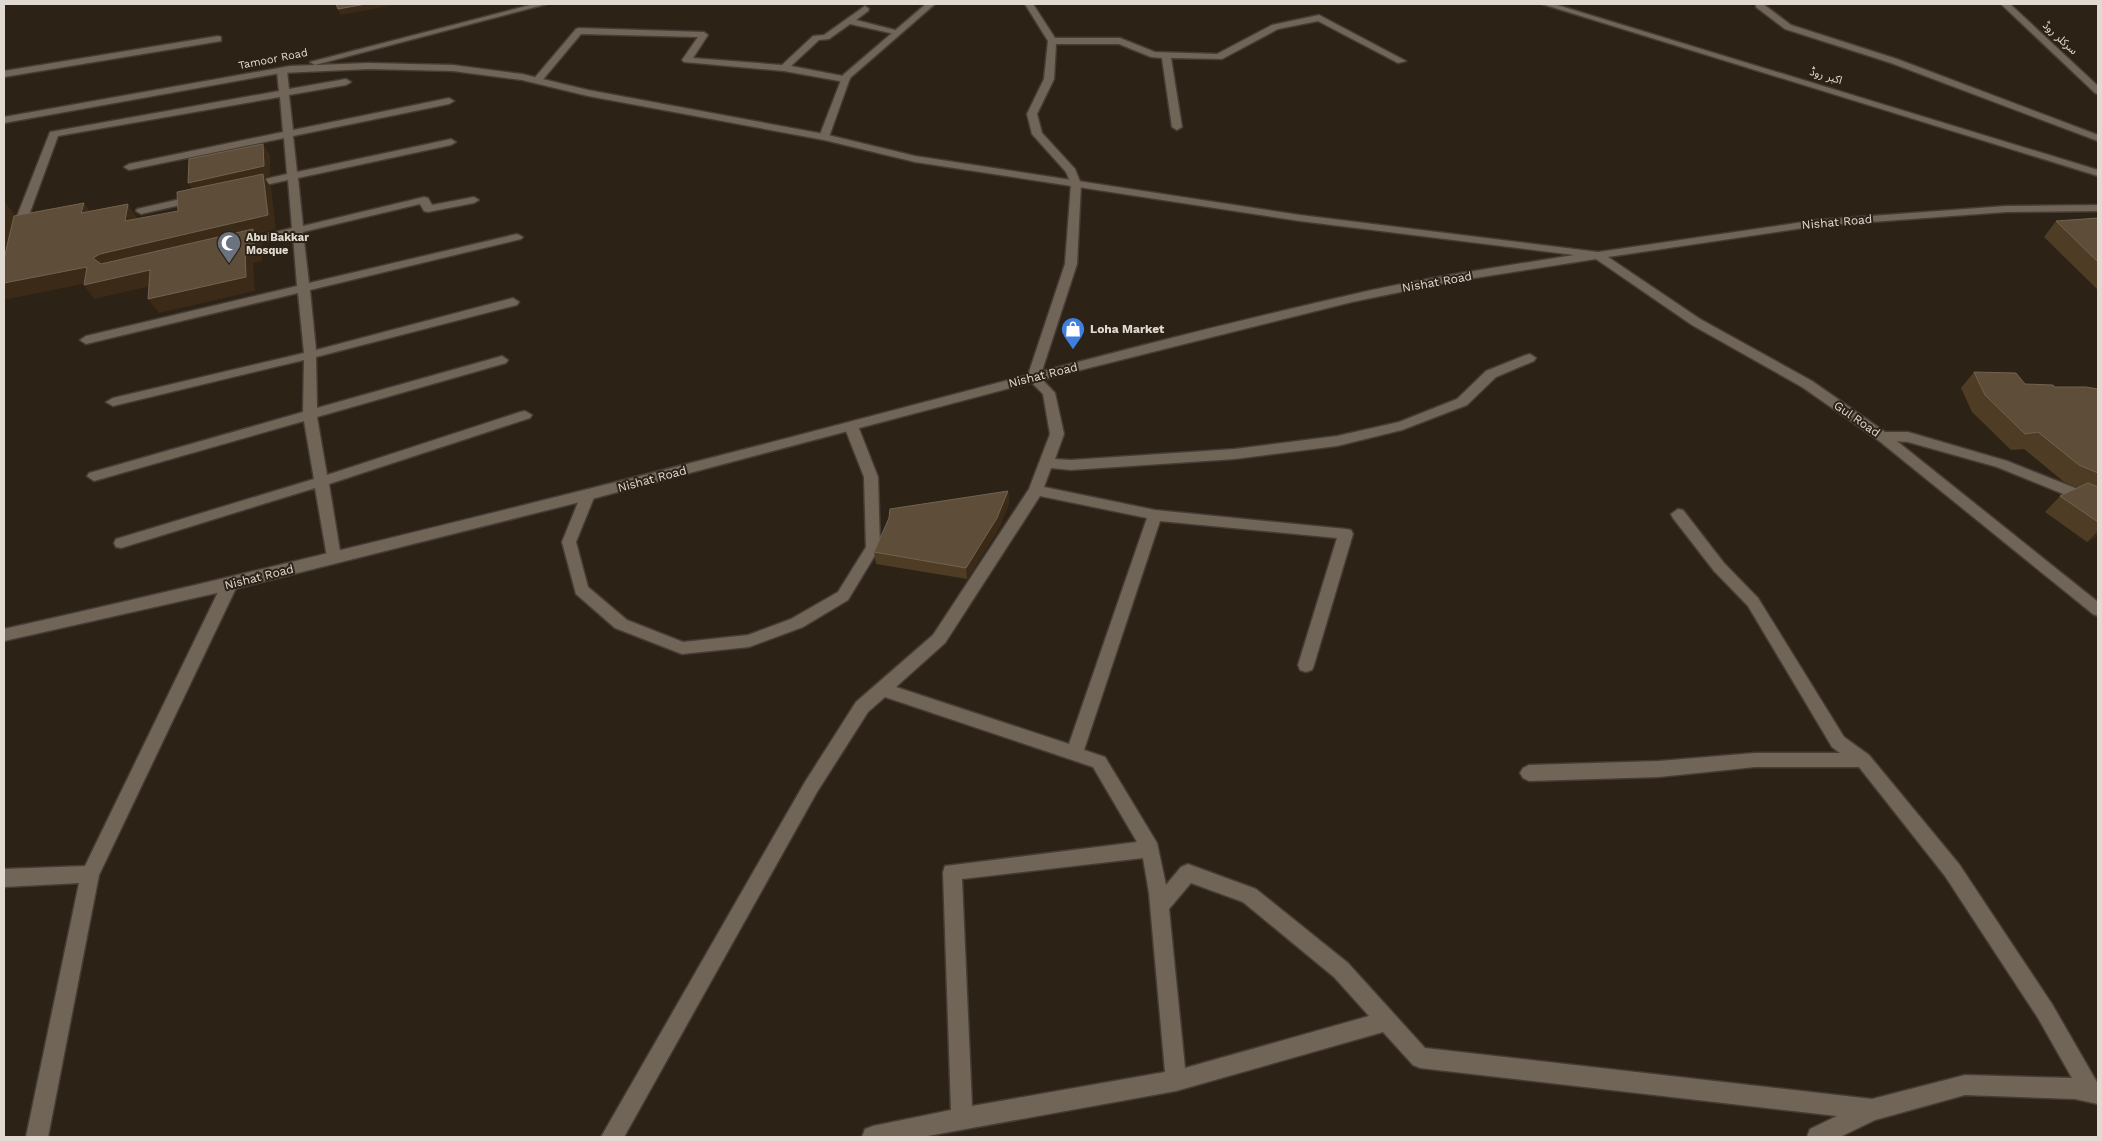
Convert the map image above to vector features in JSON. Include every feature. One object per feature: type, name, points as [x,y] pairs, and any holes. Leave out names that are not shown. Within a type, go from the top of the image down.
[{"type":"street","name":"Tamoor Road","points":[[4,120],[282,71],[544,4]]},
{"type":"street","points":[[824,138],[845,79],[931,4]]},
{"type":"street","points":[[612,1137],[811,787],[862,707],[939,639],[1036,490],[1047,463],[1056,434],[1049,393],[1033,378],[1071,264],[1076,184],[1071,171],[1037,134],[1032,114],[1049,79],[1052,40],[1029,4]]},
{"type":"street","name":"اکبر روڈ","points":[[1546,4],[2098,173]]},
{"type":"street","name":"سرکلر روڈ","points":[[2005,4],[2098,91]]},
{"type":"street","points":[[1759,5],[1788,27],[1894,61],[2098,138]]},
{"type":"street","points":[[784,68],[816,38],[826,37],[865,9]]},
{"type":"street","points":[[1052,40],[1120,40],[1154,55],[1220,57],[1275,27],[1319,18],[1401,61]]},
{"type":"street","points":[[850,21],[896,33]]},
{"type":"street","points":[[537,81],[579,31],[704,35],[687,60],[784,68],[845,79]]},
{"type":"street","points":[[4,74],[218,39]]},
{"type":"street","points":[[1166,56],[1177,127]]},
{"type":"street","points":[[334,558],[310,416],[310,355],[282,71],[369,66],[453,68],[537,81],[588,93],[824,138],[915,158],[1300,218],[1598,255]]},
{"type":"street","points":[[13,248],[24,208],[54,134],[346,82]]},
{"type":"street","points":[[129,167],[449,101]]},
{"type":"street","points":[[238,189],[451,142]]},
{"type":"street","points":[[141,211],[212,194]]},
{"type":"street","points":[[224,248],[424,200],[428,209],[474,200]]},
{"type":"street","name":"Nishat Road","points":[[4,635],[230,584],[588,495],[1033,378],[1352,298],[1450,279],[1598,255],[1816,223],[2006,209],[2098,208]]},
{"type":"street","points":[[86,340],[517,237]]},
{"type":"street","name":"Gul Road","points":[[1598,255],[1696,322],[1807,384],[1883,437],[2098,610]]},
{"type":"street","points":[[113,402],[310,355],[513,302]]},
{"type":"street","points":[[1047,463],[1071,465],[1235,454],[1336,441],[1402,426],[1462,402],[1491,374],[1530,358]]},
{"type":"street","points":[[94,476],[502,360]]},
{"type":"street","points":[[120,543],[320,482],[525,415]]},
{"type":"street","points":[[588,495],[569,542],[581,590],[621,624],[682,648],[749,641],[797,623],[843,596],[873,547],[871,477],[851,426]]},
{"type":"street","points":[[1883,437],[1908,437],[2002,464],[2098,503]]},
{"type":"street","points":[[1036,490],[1155,515],[1346,534],[1306,665]]},
{"type":"street","points":[[1678,514],[1719,566],[1753,602],[1838,742],[1863,760],[1952,870],[2045,1011],[2095,1094]]},
{"type":"street","points":[[1074,754],[1155,515]]},
{"type":"street","points":[[37,1137],[90,874],[230,584]]},
{"type":"street","points":[[882,689],[1099,762],[1151,849],[1159,907],[1176,1081]]},
{"type":"street","points":[[1529,774],[1659,769],[1755,760],[1863,760]]},
{"type":"street","points":[[962,1118],[952,872],[1151,849]]},
{"type":"street","points":[[1159,907],[1188,873],[1249,895],[1341,970],[1420,1058],[1722,1091],[1872,1110]]},
{"type":"street","points":[[4,878],[90,874]]},
{"type":"street","points":[[873,1137],[962,1118],[1176,1081],[1387,1022]]},
{"type":"street","points":[[1818,1137],[1872,1110],[1965,1085],[2075,1089],[2095,1094]]},
{"type":"building","points":[[336,4],[366,4],[338,9]]},
{"type":"building","points":[[263,144],[264,166],[188,183],[189,159]]},
{"type":"building","points":[[263,174],[268,215],[100,254],[93,258],[101,264],[253,229],[254,247],[245,249],[246,277],[148,299],[150,270],[84,285],[87,267],[4,283],[4,259],[14,216],[84,203],[81,213],[128,204],[125,221],[178,211],[177,192]]},
{"type":"building","points":[[2098,218],[2098,262],[2056,221]]},
{"type":"building","points":[[1974,372],[2016,373],[2025,384],[2098,389],[2098,473],[2079,465],[2038,432],[2025,434],[1985,395]]},
{"type":"building","points":[[2088,483],[2098,487],[2098,522],[2060,496]]},
{"type":"building","points":[[1008,491],[997,518],[966,568],[874,552],[889,518],[890,509]]},
{"type":"place","name":"Abu Bakkar Mosque","points":[[229,264]]},
{"type":"place","name":"Loha Market","points":[[1073,350]]}]
